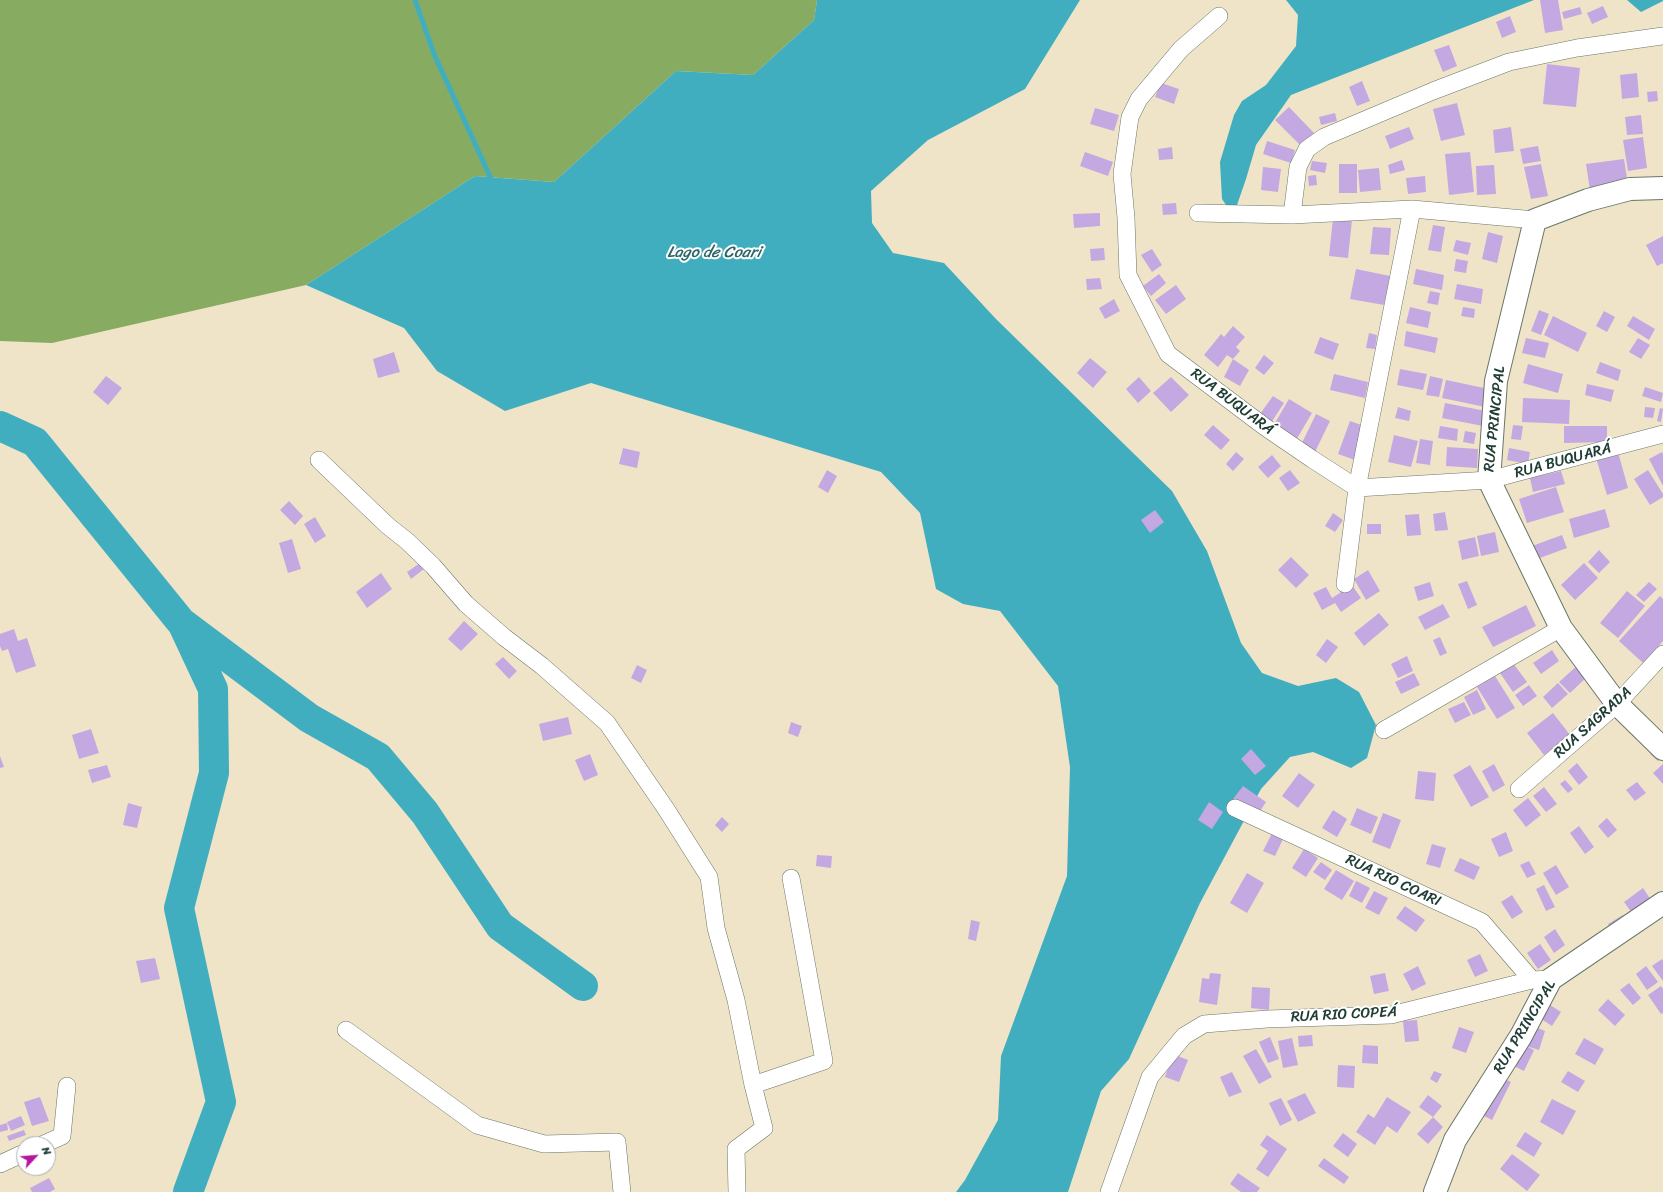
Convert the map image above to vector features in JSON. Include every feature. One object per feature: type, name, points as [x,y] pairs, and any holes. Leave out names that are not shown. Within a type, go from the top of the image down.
[{"type":"street","name":"RUA BUQUARÁ","points":[[1219,16],[1181,49],[1139,99],[1130,117],[1122,174],[1126,218],[1128,275],[1168,354],[1264,427],[1357,488],[1489,480],[1663,434]]},
{"type":"street","points":[[1292,215],[1298,167],[1307,149],[1324,137],[1434,91],[1509,62],[1577,48],[1663,36]]},
{"type":"street","points":[[1198,213],[1292,215],[1412,209],[1535,220],[1588,200],[1630,189],[1663,188]]},
{"type":"street","points":[[1345,584],[1357,488],[1412,209]]},
{"type":"street","name":"RUA PRINCIPAL","points":[[1535,220],[1496,380],[1489,480],[1561,628],[1618,704],[1663,749]]},
{"type":"street","points":[[319,460],[388,526],[407,541],[433,566],[466,604],[504,637],[547,670],[607,723],[666,809],[709,877],[716,928],[736,1000],[753,1085],[764,1128],[736,1149],[736,1192]]},
{"type":"street","points":[[1384,730],[1561,628]]},
{"type":"street","name":"RUA SAGRADA","points":[[1519,788],[1618,704],[1663,654]]},
{"type":"street","name":"RUA RIO COARI","points":[[1235,808],[1482,922],[1542,979]]},
{"type":"street","points":[[753,1085],[824,1061],[790,878]]},
{"type":"street","name":"RUA PRINCIPAL","points":[[1435,1192],[1455,1140],[1521,1036],[1542,979],[1663,903]]},
{"type":"street","name":"RUA RIO COPEÁ","points":[[1109,1192],[1150,1077],[1184,1036],[1204,1024],[1267,1019],[1391,1015],[1542,979]]},
{"type":"street","points":[[346,1030],[477,1125],[544,1144],[617,1142],[622,1192]]},
{"type":"street","points":[[56,1139],[62,1136],[67,1086]]},
{"type":"street","points":[[0,1164],[16,1157]]},
{"type":"green space","points":[[0,0],[817,0],[814,20],[753,75],[676,71],[554,182],[475,176],[306,285],[52,343],[0,341]]},
{"type":"water","name":"Lago de Coari","points":[[817,0],[1080,0],[1025,89],[928,140],[871,191],[872,223],[893,253],[944,263],[996,319],[1172,491],[1207,551],[1241,643],[1262,673],[1298,686],[1336,678],[1359,692],[1376,725],[1367,758],[1351,768],[1313,752],[1290,757],[1261,789],[1200,903],[1129,1059],[1101,1091],[1068,1192],[956,1192],[965,1180],[998,1120],[1001,1056],[1067,876],[1070,767],[1058,686],[1000,611],[963,604],[936,589],[920,513],[881,472],[591,383],[505,411],[437,371],[404,328],[306,285],[475,176],[554,182],[676,71],[753,75],[814,20]]},
{"type":"water","points":[[1286,0],[1534,0],[1291,95],[1256,145],[1237,205],[1228,208],[1222,199],[1220,162],[1234,115],[1242,101],[1266,85],[1296,46],[1298,15]]},
{"type":"water","points":[[1627,0],[1663,0],[1663,1],[1641,12]]},
{"type":"building","points":[[1540,0],[1558,0],[1563,30],[1545,33]]},
{"type":"building","points":[[1603,6],[1608,17],[1592,24],[1587,13]]},
{"type":"building","points":[[1580,7],[1582,14],[1564,19],[1562,12]]},
{"type":"building","points":[[1510,16],[1516,32],[1502,38],[1496,22]]},
{"type":"building","points":[[1449,45],[1457,66],[1443,72],[1434,50]]},
{"type":"building","points":[[1547,64],[1580,68],[1576,107],[1543,104]]},
{"type":"building","points":[[1637,73],[1639,97],[1622,99],[1620,75]]},
{"type":"building","points":[[1362,81],[1370,101],[1357,106],[1349,87]]},
{"type":"building","points":[[1161,83],[1179,89],[1174,104],[1155,97]]},
{"type":"building","points":[[1657,91],[1658,101],[1648,102],[1647,92]]},
{"type":"building","points":[[1457,103],[1465,135],[1441,141],[1433,109]]},
{"type":"building","points":[[1289,107],[1314,133],[1301,146],[1275,120]]},
{"type":"building","points":[[1095,108],[1119,115],[1114,131],[1090,124]]},
{"type":"building","points":[[1335,113],[1337,121],[1321,125],[1319,117]]},
{"type":"building","points":[[1641,115],[1643,134],[1627,135],[1625,117]]},
{"type":"building","points":[[1409,127],[1414,139],[1390,149],[1385,136]]},
{"type":"building","points":[[1511,127],[1514,151],[1495,153],[1493,130]]},
{"type":"building","points":[[1643,137],[1647,168],[1628,171],[1623,140]]},
{"type":"building","points":[[1267,141],[1295,150],[1291,163],[1263,154]]},
{"type":"building","points":[[1538,146],[1541,161],[1523,164],[1520,149]]},
{"type":"building","points":[[1172,147],[1173,159],[1159,160],[1158,149]]},
{"type":"building","points":[[1085,152],[1113,162],[1108,176],[1080,166]]},
{"type":"building","points":[[1470,152],[1474,192],[1449,195],[1445,154]]},
{"type":"building","points":[[1624,159],[1628,185],[1590,190],[1586,164]]},
{"type":"building","points":[[1402,160],[1405,170],[1390,174],[1388,165]]},
{"type":"building","points":[[1312,161],[1327,163],[1325,173],[1310,170]]},
{"type":"building","points":[[1339,164],[1357,164],[1357,193],[1339,193]]},
{"type":"building","points":[[1541,164],[1548,196],[1531,199],[1524,167]]},
{"type":"building","points":[[1494,165],[1496,194],[1477,195],[1476,166]]},
{"type":"building","points":[[1263,167],[1281,169],[1278,192],[1261,190]]},
{"type":"building","points":[[1379,168],[1381,190],[1360,192],[1358,170]]},
{"type":"building","points":[[1316,175],[1317,185],[1309,186],[1308,176]]},
{"type":"building","points":[[1425,176],[1426,192],[1408,194],[1406,178]]},
{"type":"building","points":[[1176,203],[1177,214],[1163,215],[1162,204]]},
{"type":"building","points":[[1100,213],[1100,226],[1074,228],[1073,214]]},
{"type":"building","points":[[1333,218],[1352,220],[1348,258],[1329,256]]},
{"type":"building","points":[[1433,225],[1445,227],[1441,252],[1428,250]]},
{"type":"building","points":[[1373,227],[1391,228],[1389,255],[1370,254]]},
{"type":"building","points":[[1488,232],[1503,236],[1497,263],[1482,259]]},
{"type":"building","points":[[1663,236],[1663,263],[1657,266],[1646,245]]},
{"type":"building","points":[[1456,240],[1471,243],[1468,255],[1453,251]]},
{"type":"building","points":[[1104,248],[1105,260],[1091,261],[1090,249]]},
{"type":"building","points":[[1152,249],[1162,265],[1152,272],[1141,255]]},
{"type":"building","points":[[1456,259],[1468,261],[1466,273],[1454,271]]},
{"type":"building","points":[[1356,269],[1390,276],[1384,305],[1350,299]]},
{"type":"building","points":[[1416,269],[1444,275],[1442,290],[1413,284]]},
{"type":"building","points":[[1159,274],[1166,283],[1151,296],[1143,286]]},
{"type":"building","points":[[1100,278],[1102,289],[1087,290],[1086,279]]},
{"type":"building","points":[[1457,284],[1483,289],[1481,304],[1454,299]]},
{"type":"building","points":[[1176,285],[1186,299],[1166,314],[1155,300]]},
{"type":"building","points":[[1430,291],[1440,293],[1438,305],[1427,303]]},
{"type":"building","points":[[1114,299],[1120,311],[1105,319],[1099,308]]},
{"type":"building","points":[[1410,307],[1431,312],[1428,328],[1406,323]]},
{"type":"building","points":[[1463,307],[1475,309],[1474,318],[1461,316]]},
{"type":"building","points":[[1539,310],[1549,314],[1541,335],[1531,331]]},
{"type":"building","points":[[1604,311],[1615,317],[1607,332],[1596,326]]},
{"type":"building","points":[[1553,316],[1587,333],[1578,352],[1544,335]]},
{"type":"building","points":[[1633,316],[1655,329],[1649,340],[1627,326]]},
{"type":"building","points":[[1233,326],[1245,337],[1236,347],[1240,351],[1233,359],[1227,355],[1218,367],[1204,355],[1221,334],[1224,337]]},
{"type":"building","points":[[1406,331],[1438,338],[1435,353],[1404,346]]},
{"type":"building","points":[[1369,333],[1377,335],[1375,349],[1366,348]]},
{"type":"building","points":[[1320,337],[1339,344],[1333,360],[1314,353]]},
{"type":"building","points":[[1526,338],[1549,343],[1545,358],[1522,353]]},
{"type":"building","points":[[1638,338],[1650,345],[1641,359],[1629,352]]},
{"type":"building","points":[[394,352],[400,372],[378,378],[373,359]]},
{"type":"building","points":[[1264,355],[1274,363],[1264,375],[1255,368]]},
{"type":"building","points":[[1090,358],[1107,372],[1093,388],[1077,373]]},
{"type":"building","points":[[1233,359],[1249,370],[1240,386],[1224,377]]},
{"type":"building","points":[[1600,362],[1621,370],[1618,381],[1596,373]]},
{"type":"building","points":[[1528,364],[1563,374],[1558,393],[1523,383]]},
{"type":"building","points":[[1400,369],[1427,374],[1423,390],[1397,385]]},
{"type":"building","points":[[1334,374],[1368,382],[1365,398],[1330,390]]},
{"type":"building","points":[[106,376],[122,388],[108,405],[93,392]]},
{"type":"building","points":[[1430,376],[1443,379],[1439,397],[1426,395]]},
{"type":"building","points":[[1139,377],[1151,391],[1138,403],[1126,389]]},
{"type":"building","points":[[1171,377],[1189,395],[1171,412],[1153,393]]},
{"type":"building","points":[[1446,380],[1489,389],[1485,407],[1442,398]]},
{"type":"building","points":[[1587,384],[1614,390],[1611,402],[1585,395]]},
{"type":"building","points":[[1645,387],[1663,393],[1661,402],[1642,396]]},
{"type":"building","points":[[1273,396],[1284,403],[1269,426],[1257,418]]},
{"type":"building","points":[[1523,398],[1570,400],[1569,424],[1522,422]]},
{"type":"building","points":[[1289,399],[1312,413],[1295,442],[1272,428]]},
{"type":"building","points":[[1445,403],[1486,411],[1483,426],[1442,418]]},
{"type":"building","points":[[1398,407],[1411,411],[1409,421],[1395,418]]},
{"type":"building","points":[[1645,407],[1655,408],[1653,418],[1644,417]]},
{"type":"building","points":[[1660,408],[1663,409],[1661,422],[1657,421]]},
{"type":"building","points":[[1316,414],[1330,421],[1314,454],[1300,447]]},
{"type":"building","points":[[1350,421],[1367,427],[1355,460],[1338,454]]},
{"type":"building","points":[[1213,425],[1230,440],[1221,450],[1204,435]]},
{"type":"building","points":[[1513,425],[1523,426],[1521,440],[1511,439]]},
{"type":"building","points":[[1440,426],[1458,429],[1457,441],[1438,438]]},
{"type":"building","points":[[1564,426],[1607,426],[1607,442],[1564,443]]},
{"type":"building","points":[[1465,431],[1476,433],[1474,444],[1463,442]]},
{"type":"building","points":[[1394,435],[1418,441],[1411,467],[1388,462]]},
{"type":"building","points":[[1420,439],[1433,441],[1430,465],[1416,463]]},
{"type":"building","points":[[1447,447],[1478,449],[1477,468],[1446,466]]},
{"type":"building","points":[[623,448],[640,452],[637,468],[619,464]]},
{"type":"building","points":[[1509,448],[1530,452],[1528,464],[1507,460]]},
{"type":"building","points":[[1236,452],[1244,459],[1233,471],[1226,464]]},
{"type":"building","points":[[1618,452],[1628,488],[1607,495],[1596,458]]},
{"type":"building","points":[[1662,452],[1663,454],[1663,486],[1649,459]]},
{"type":"building","points":[[1272,455],[1281,466],[1268,478],[1258,467]]},
{"type":"building","points":[[827,470],[837,476],[828,493],[818,487]]},
{"type":"building","points":[[1290,470],[1300,483],[1288,491],[1279,478]]},
{"type":"building","points":[[1648,470],[1663,494],[1663,497],[1650,505],[1634,479]]},
{"type":"building","points":[[1561,471],[1565,484],[1533,492],[1530,478]]},
{"type":"building","points":[[1556,487],[1564,512],[1527,523],[1519,499]]},
{"type":"building","points":[[289,501],[303,516],[295,525],[280,510]]},
{"type":"building","points":[[1605,509],[1610,527],[1574,538],[1569,519]]},
{"type":"building","points":[[1155,510],[1164,522],[1150,533],[1141,520]]},
{"type":"building","points":[[1445,512],[1448,530],[1435,531],[1433,514]]},
{"type":"building","points":[[1333,513],[1343,520],[1335,532],[1325,526]]},
{"type":"building","points":[[1419,514],[1421,535],[1407,536],[1405,515]]},
{"type":"building","points":[[315,517],[326,536],[315,543],[304,524]]},
{"type":"building","points":[[1367,524],[1381,524],[1381,534],[1367,534]]},
{"type":"building","points":[[1495,532],[1499,552],[1481,556],[1477,536]]},
{"type":"building","points":[[1562,535],[1567,548],[1537,559],[1532,546]]},
{"type":"building","points":[[1475,537],[1479,556],[1462,560],[1458,541]]},
{"type":"building","points":[[292,539],[301,569],[288,573],[279,543]]},
{"type":"building","points":[[1599,550],[1610,562],[1599,573],[1588,562]]},
{"type":"building","points":[[1291,557],[1309,575],[1296,588],[1278,570]]},
{"type":"building","points":[[420,563],[424,569],[411,579],[407,572]]},
{"type":"building","points":[[1584,563],[1598,578],[1575,600],[1561,585]]},
{"type":"building","points":[[1368,570],[1380,591],[1366,600],[1354,579]]},
{"type":"building","points":[[381,573],[392,589],[367,608],[356,592]]},
{"type":"building","points":[[1467,581],[1477,605],[1468,609],[1458,584]]},
{"type":"building","points":[[1430,582],[1434,596],[1418,601],[1414,587]]},
{"type":"building","points":[[1649,582],[1657,589],[1644,602],[1636,595]]},
{"type":"building","points":[[1352,585],[1361,598],[1341,612],[1335,603],[1322,610],[1313,593],[1326,587],[1332,598]]},
{"type":"building","points":[[1627,591],[1645,606],[1618,638],[1600,623]]},
{"type":"building","points":[[1660,596],[1663,599],[1663,641],[1643,663],[1619,641]]},
{"type":"building","points":[[1443,604],[1450,617],[1425,630],[1418,617]]},
{"type":"building","points":[[1526,605],[1536,626],[1493,647],[1482,627]]},
{"type":"building","points":[[1379,613],[1389,625],[1364,646],[1354,633]]},
{"type":"building","points":[[464,621],[478,634],[461,651],[448,639]]},
{"type":"building","points":[[14,629],[18,641],[27,638],[36,666],[16,673],[8,649],[2,651],[0,646],[0,634]]},
{"type":"building","points":[[1440,637],[1447,653],[1440,656],[1433,640]]},
{"type":"building","points":[[1327,639],[1338,647],[1326,663],[1316,655]]},
{"type":"building","points":[[1552,650],[1559,661],[1541,674],[1533,663]]},
{"type":"building","points":[[1407,656],[1413,671],[1398,678],[1391,664]]},
{"type":"building","points":[[503,657],[517,671],[509,679],[495,664]]},
{"type":"building","points":[[1513,663],[1527,682],[1513,692],[1500,673]]},
{"type":"building","points":[[1579,664],[1589,675],[1570,693],[1559,682]]},
{"type":"building","points":[[637,665],[647,670],[641,683],[631,678]]},
{"type":"building","points":[[1414,673],[1420,685],[1401,694],[1395,682]]},
{"type":"building","points":[[1495,676],[1515,708],[1497,719],[1477,687]]},
{"type":"building","points":[[1558,683],[1568,694],[1552,708],[1543,697]]},
{"type":"building","points":[[1529,685],[1537,696],[1523,706],[1515,695]]},
{"type":"building","points":[[1477,690],[1486,709],[1473,715],[1464,697]]},
{"type":"building","points":[[1464,702],[1471,715],[1455,723],[1448,709]]},
{"type":"building","points":[[1553,713],[1570,735],[1544,755],[1527,733]]},
{"type":"building","points":[[568,717],[572,734],[543,741],[539,724]]},
{"type":"building","points":[[791,722],[802,726],[798,737],[788,733]]},
{"type":"building","points":[[91,729],[99,753],[79,759],[72,735]]},
{"type":"building","points":[[1251,749],[1266,766],[1255,775],[1241,759]]},
{"type":"building","points":[[1655,749],[1663,756],[1658,761],[1650,754]]},
{"type":"building","points":[[590,754],[598,775],[584,781],[575,760]]},
{"type":"building","points":[[0,756],[4,767],[0,768]]},
{"type":"building","points":[[1577,763],[1588,777],[1579,785],[1568,771]]},
{"type":"building","points":[[1494,764],[1505,785],[1493,792],[1482,771]]},
{"type":"building","points":[[1663,764],[1663,784],[1653,773]]},
{"type":"building","points":[[107,765],[111,777],[92,783],[88,770]]},
{"type":"building","points":[[1470,765],[1489,797],[1471,807],[1453,775]]},
{"type":"building","points":[[1418,771],[1436,773],[1434,801],[1415,799]]},
{"type":"building","points":[[1299,773],[1315,785],[1298,808],[1282,796]]},
{"type":"building","points":[[1565,780],[1573,789],[1568,793],[1560,784]]},
{"type":"building","points":[[1637,782],[1646,793],[1635,801],[1626,790]]},
{"type":"building","points":[[1243,786],[1266,802],[1257,816],[1233,799]]},
{"type":"building","points":[[1544,787],[1557,804],[1546,812],[1533,796]]},
{"type":"building","points":[[1528,798],[1541,815],[1526,827],[1513,810]]},
{"type":"building","points":[[1209,802],[1223,812],[1212,829],[1198,820]]},
{"type":"building","points":[[128,803],[142,807],[137,828],[123,825]]},
{"type":"building","points":[[1357,808],[1378,817],[1371,834],[1350,825]]},
{"type":"building","points":[[1333,810],[1347,819],[1337,837],[1322,828]]},
{"type":"building","points":[[1383,813],[1401,820],[1390,849],[1372,842]]},
{"type":"building","points":[[722,817],[729,824],[722,832],[715,825]]},
{"type":"building","points":[[1607,818],[1617,830],[1608,838],[1598,826]]},
{"type":"building","points":[[1579,826],[1594,847],[1585,854],[1570,833]]},
{"type":"building","points":[[1506,832],[1513,851],[1499,857],[1491,839]]},
{"type":"building","points":[[1272,833],[1283,839],[1275,856],[1263,851]]},
{"type":"building","points":[[1432,844],[1446,848],[1440,868],[1426,864]]},
{"type":"building","points":[[1304,849],[1318,858],[1306,877],[1292,868]]},
{"type":"building","points":[[817,855],[832,856],[831,868],[816,866]]},
{"type":"building","points":[[1460,858],[1480,867],[1474,880],[1454,871]]},
{"type":"building","points":[[1529,861],[1536,874],[1527,878],[1520,865]]},
{"type":"building","points":[[1321,862],[1332,870],[1325,880],[1313,872]]},
{"type":"building","points":[[1556,865],[1569,887],[1556,895],[1543,873]]},
{"type":"building","points":[[1336,870],[1354,881],[1342,900],[1324,889]]},
{"type":"building","points":[[1247,873],[1264,883],[1247,913],[1230,903]]},
{"type":"building","points":[[1356,881],[1370,888],[1362,903],[1349,896]]},
{"type":"building","points":[[1544,885],[1555,907],[1546,911],[1536,889]]},
{"type":"building","points":[[1643,888],[1651,900],[1632,913],[1624,902]]},
{"type":"building","points":[[1374,891],[1388,898],[1379,915],[1365,908]]},
{"type":"building","points":[[1512,895],[1523,912],[1512,919],[1501,902]]},
{"type":"building","points":[[1405,906],[1425,920],[1416,932],[1396,918]]},
{"type":"building","points":[[1623,915],[1627,923],[1613,932],[1608,924]]},
{"type":"building","points":[[971,920],[980,922],[976,941],[968,939]]},
{"type":"building","points":[[1555,929],[1565,945],[1554,953],[1544,937]]},
{"type":"building","points":[[1540,944],[1551,960],[1538,969],[1527,953]]},
{"type":"building","points":[[1480,954],[1488,971],[1475,977],[1467,960]]},
{"type":"building","points":[[155,958],[160,979],[141,983],[136,961]]},
{"type":"building","points":[[1662,959],[1663,961],[1663,981],[1652,966]]},
{"type":"building","points":[[1418,966],[1426,984],[1412,991],[1403,974]]},
{"type":"building","points":[[1646,966],[1658,982],[1647,990],[1636,974]]},
{"type":"building","points":[[1210,973],[1221,974],[1217,1005],[1199,1002],[1202,978],[1209,979]]},
{"type":"building","points":[[1385,973],[1389,991],[1374,994],[1370,976]]},
{"type":"building","points":[[1629,983],[1641,998],[1633,1005],[1620,990]]},
{"type":"building","points":[[1661,986],[1663,989],[1663,1013],[1661,1014],[1648,995]]},
{"type":"building","points":[[1252,987],[1270,988],[1269,1010],[1251,1008]]},
{"type":"building","points":[[1608,999],[1625,1015],[1615,1026],[1598,1010]]},
{"type":"building","points":[[1544,1001],[1561,1012],[1552,1026],[1535,1015]]},
{"type":"building","points":[[1417,1020],[1419,1041],[1405,1042],[1403,1021]]},
{"type":"building","points":[[1533,1026],[1545,1031],[1539,1050],[1526,1046]]},
{"type":"building","points":[[1459,1027],[1474,1032],[1466,1053],[1452,1048]]},
{"type":"building","points":[[1312,1035],[1313,1046],[1299,1047],[1298,1036]]},
{"type":"building","points":[[1270,1037],[1279,1059],[1268,1063],[1259,1042]]},
{"type":"building","points":[[1292,1038],[1298,1065],[1283,1068],[1278,1041]]},
{"type":"building","points":[[1584,1038],[1604,1049],[1595,1065],[1575,1054]]},
{"type":"building","points":[[1363,1045],[1378,1046],[1378,1064],[1362,1063]]},
{"type":"building","points":[[1524,1045],[1534,1050],[1524,1071],[1514,1066]]},
{"type":"building","points":[[1256,1049],[1272,1077],[1259,1084],[1243,1056]]},
{"type":"building","points":[[1173,1054],[1188,1060],[1179,1082],[1165,1077]]},
{"type":"building","points":[[1338,1065],[1355,1066],[1354,1088],[1337,1087]]},
{"type":"building","points":[[1434,1071],[1442,1074],[1437,1083],[1430,1079]]},
{"type":"building","points":[[1568,1071],[1585,1081],[1578,1092],[1561,1082]]},
{"type":"building","points":[[1232,1072],[1242,1092],[1229,1097],[1220,1077]]},
{"type":"building","points":[[1503,1078],[1511,1082],[1492,1120],[1484,1116]]},
{"type":"building","points":[[1305,1093],[1316,1113],[1298,1122],[1287,1101]]},
{"type":"building","points":[[1428,1095],[1442,1106],[1433,1117],[1419,1107]]},
{"type":"building","points":[[40,1097],[49,1121],[32,1126],[24,1102]]},
{"type":"building","points":[[1387,1097],[1411,1112],[1397,1133],[1387,1126],[1375,1145],[1356,1132],[1368,1114],[1374,1118]]},
{"type":"building","points":[[1281,1098],[1292,1120],[1280,1126],[1269,1103]]},
{"type":"building","points":[[1552,1099],[1576,1111],[1563,1135],[1540,1122]]},
{"type":"building","points":[[21,1116],[25,1125],[11,1131],[7,1122]]},
{"type":"building","points":[[1433,1117],[1443,1127],[1428,1144],[1417,1134]]},
{"type":"building","points":[[7,1123],[8,1130],[0,1132],[0,1125]]},
{"type":"building","points":[[24,1130],[26,1135],[16,1136],[16,1139],[9,1141],[7,1136]]},
{"type":"building","points":[[1525,1132],[1542,1143],[1534,1157],[1516,1146]]},
{"type":"building","points":[[1343,1133],[1357,1144],[1348,1157],[1333,1146]]},
{"type":"building","points":[[1267,1135],[1287,1149],[1268,1177],[1256,1169],[1268,1151],[1260,1145]]},
{"type":"building","points":[[1512,1154],[1540,1175],[1527,1191],[1500,1169]]},
{"type":"building","points":[[1324,1158],[1349,1177],[1344,1184],[1318,1166]]},
{"type":"building","points":[[1238,1173],[1260,1188],[1257,1192],[1241,1192],[1230,1184]]},
{"type":"building","points":[[49,1178],[55,1189],[50,1192],[32,1192],[30,1188]]},
{"type":"waterway","points":[[415,0],[434,54],[493,183]]},
{"type":"waterway","points":[[0,426],[35,442],[181,622],[309,718],[378,757],[425,813],[500,926],[583,986]]},
{"type":"waterway","points":[[184,627],[213,689],[214,773],[179,908],[221,1102],[188,1192]]}]
